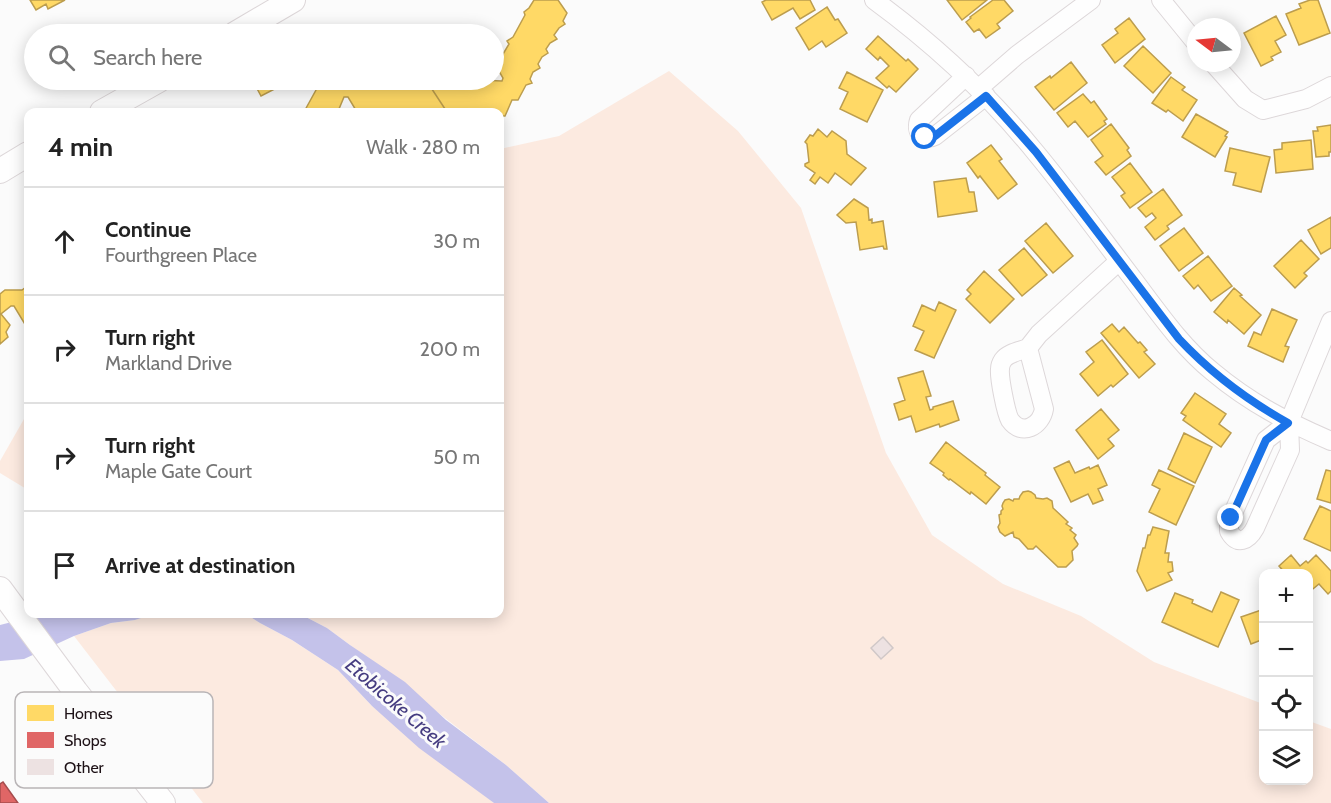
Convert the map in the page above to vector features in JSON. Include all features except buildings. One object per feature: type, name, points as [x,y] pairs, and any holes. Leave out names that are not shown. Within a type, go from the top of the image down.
[{"type":"main road","points":[[252,24],[293,0]]},
{"type":"main road","points":[[109,108],[141,90]]},
{"type":"main road","points":[[0,171],[24,156]]},
{"type":"main road","points":[[0,589],[76,692]]},
{"type":"main road","points":[[151,788],[163,803]]},
{"type":"street","points":[[874,0],[977,87],[1036,152],[1164,321],[1194,355],[1229,386],[1258,405],[1288,423],[1331,441]]},
{"type":"street","points":[[977,87],[1091,0]]},
{"type":"street","points":[[1161,0],[1187,32]]},
{"type":"street","points":[[1221,72],[1245,99],[1263,110],[1306,99],[1331,86]]},
{"type":"street","points":[[1028,348],[1039,334],[1119,261]]},
{"type":"street","points":[[1288,423],[1266,440],[1229,522],[1229,531],[1234,538],[1246,539],[1251,535],[1290,450],[1288,423],[1331,321]]},
{"type":"shaded area","points":[[669,71],[738,131],[801,208],[886,453],[932,535],[1003,584],[1081,616],[1154,662],[1259,702],[1259,785],[1313,785],[1313,722],[1331,729],[1331,803],[549,803],[506,765],[350,645],[327,628],[308,618],[504,618],[504,148],[559,136]]},
{"type":"shaded area","points":[[24,419],[24,488],[0,473],[0,461]]},
{"type":"shaded area","points":[[141,618],[252,618],[292,640],[338,670],[372,706],[494,803],[203,803],[191,788],[213,788],[213,692],[117,692],[74,636],[111,623]]},
{"type":"water","points":[[27,618],[141,618],[111,623],[74,636],[24,659],[0,661],[0,625]]},
{"type":"water","name":"Etobicoke Creek","points":[[252,618],[308,618],[327,628],[405,682],[446,720],[506,765],[549,803],[494,803],[419,748],[372,706],[338,670],[292,640]]},
{"type":"route","points":[[925,137],[935,136],[986,96],[1036,152],[1179,339],[1229,386],[1288,423],[1266,440],[1231,518]]}]
